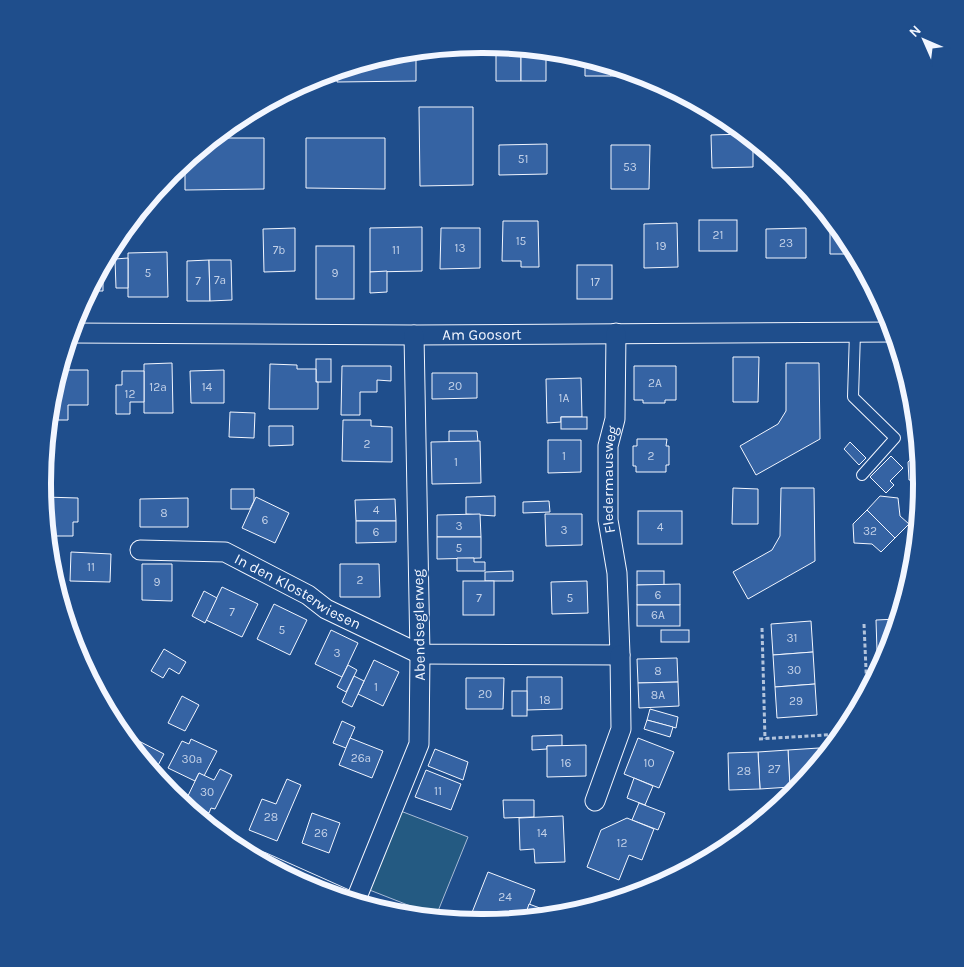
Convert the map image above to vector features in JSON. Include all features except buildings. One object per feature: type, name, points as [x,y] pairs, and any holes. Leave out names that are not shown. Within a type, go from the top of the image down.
[{"type":"street","name":"Am Goosort","points":[[79,333],[414,335],[885,332]]},
{"type":"street","name":"Fledermausweg","points":[[595,801],[620,729],[617,573],[608,520],[608,446],[615,419],[616,334]]},
{"type":"street","name":"Abendseglerweg","points":[[357,895],[419,744],[420,654],[414,335]]},
{"type":"street","name":"In den Klosterwiesen","points":[[140,550],[225,552],[308,595],[326,609],[420,654]]},
{"type":"street","points":[[420,654],[620,654]]},
{"type":"lane","points":[[855,332],[853,397],[895,438],[862,475]]},
{"type":"path","points":[[864,624],[866,677]]},
{"type":"path","points":[[762,628],[765,739]]},
{"type":"path","points":[[759,739],[832,735]]},
{"type":"shaded area","points":[[398,810],[468,837],[438,912],[421,910],[367,889]]}]
